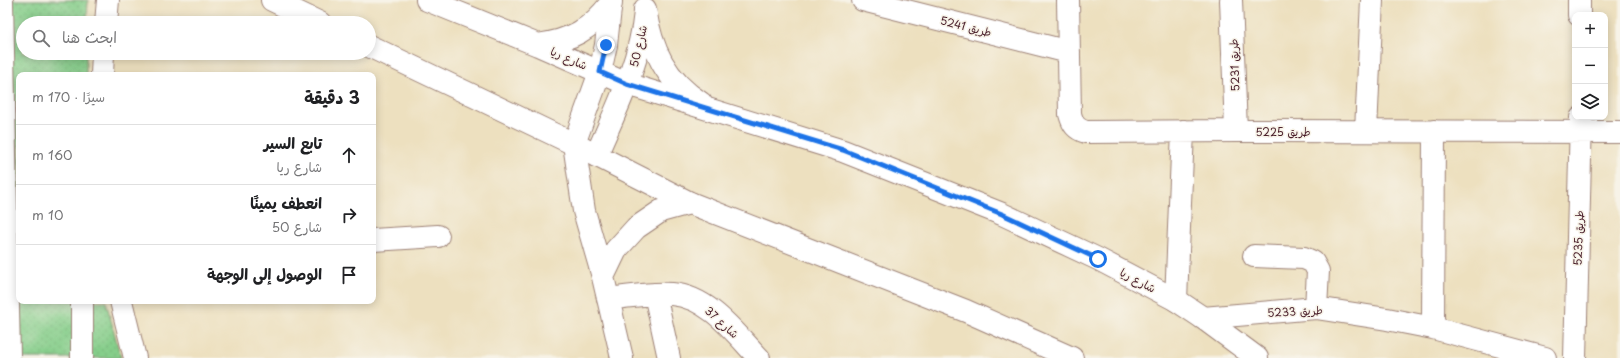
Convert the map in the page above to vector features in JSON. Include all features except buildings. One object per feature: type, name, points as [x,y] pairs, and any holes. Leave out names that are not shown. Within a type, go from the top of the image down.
[{"type":"street","points":[[2,0],[12,186],[9,358]]},
{"type":"street","points":[[107,16],[108,0]]},
{"type":"street","points":[[272,0],[305,16]]},
{"type":"street","name":"شارع ريا","points":[[427,0],[538,45],[627,84],[843,150],[1002,214],[1098,259],[1176,300],[1257,358]]},
{"type":"street","name":"طريق 5241","points":[[862,0],[1069,52]]},
{"type":"street","name":"طريق 5225","points":[[1068,0],[1070,114],[1072,123],[1078,130],[1086,132],[1434,131],[1581,124],[1620,132]]},
{"type":"street","name":"طريق 5231","points":[[1231,0],[1236,131]]},
{"type":"street","points":[[1366,131],[1372,0]]},
{"type":"street","points":[[1579,0],[1580,12]]},
{"type":"street","points":[[538,45],[556,42],[572,37],[588,28],[601,17],[611,2]]},
{"type":"street","points":[[611,2],[606,45],[600,72],[574,144],[584,211],[592,244],[603,277],[622,358]]},
{"type":"street","points":[[645,5],[650,36],[654,49],[664,67],[691,96],[709,107],[728,115]]},
{"type":"street","name":"شارع 50","points":[[596,156],[627,84],[640,47],[645,5]]},
{"type":"street","points":[[376,49],[574,144],[690,203],[966,311],[1072,358]]},
{"type":"street","points":[[102,72],[103,60]]},
{"type":"street","name":"طريق 5235","points":[[1575,358],[1581,124]]},
{"type":"street","points":[[1176,300],[1182,131]]},
{"type":"street","points":[[1433,328],[1434,131]]},
{"type":"street","points":[[603,277],[616,250],[636,228],[661,211],[690,203]]},
{"type":"street","points":[[376,240],[438,236]]},
{"type":"street","points":[[1254,256],[1304,258],[1313,262],[1318,271],[1316,308]]},
{"type":"street","points":[[655,294],[669,358]]},
{"type":"street","name":"شارع 37","points":[[608,299],[655,294],[672,294],[689,298],[709,308],[759,358]]},
{"type":"street","points":[[82,304],[82,358]]},
{"type":"street","points":[[122,304],[135,358]]},
{"type":"street","name":"طريق 5233","points":[[1203,318],[1316,308],[1433,328],[1545,358]]},
{"type":"green space","points":[[0,0],[88,0],[87,16],[16,16],[16,60],[86,60],[86,72],[16,72],[16,304],[107,304],[121,358],[0,358]]},
{"type":"route","points":[[606,45],[600,72],[627,84],[843,150],[1002,214],[1098,259]]}]
